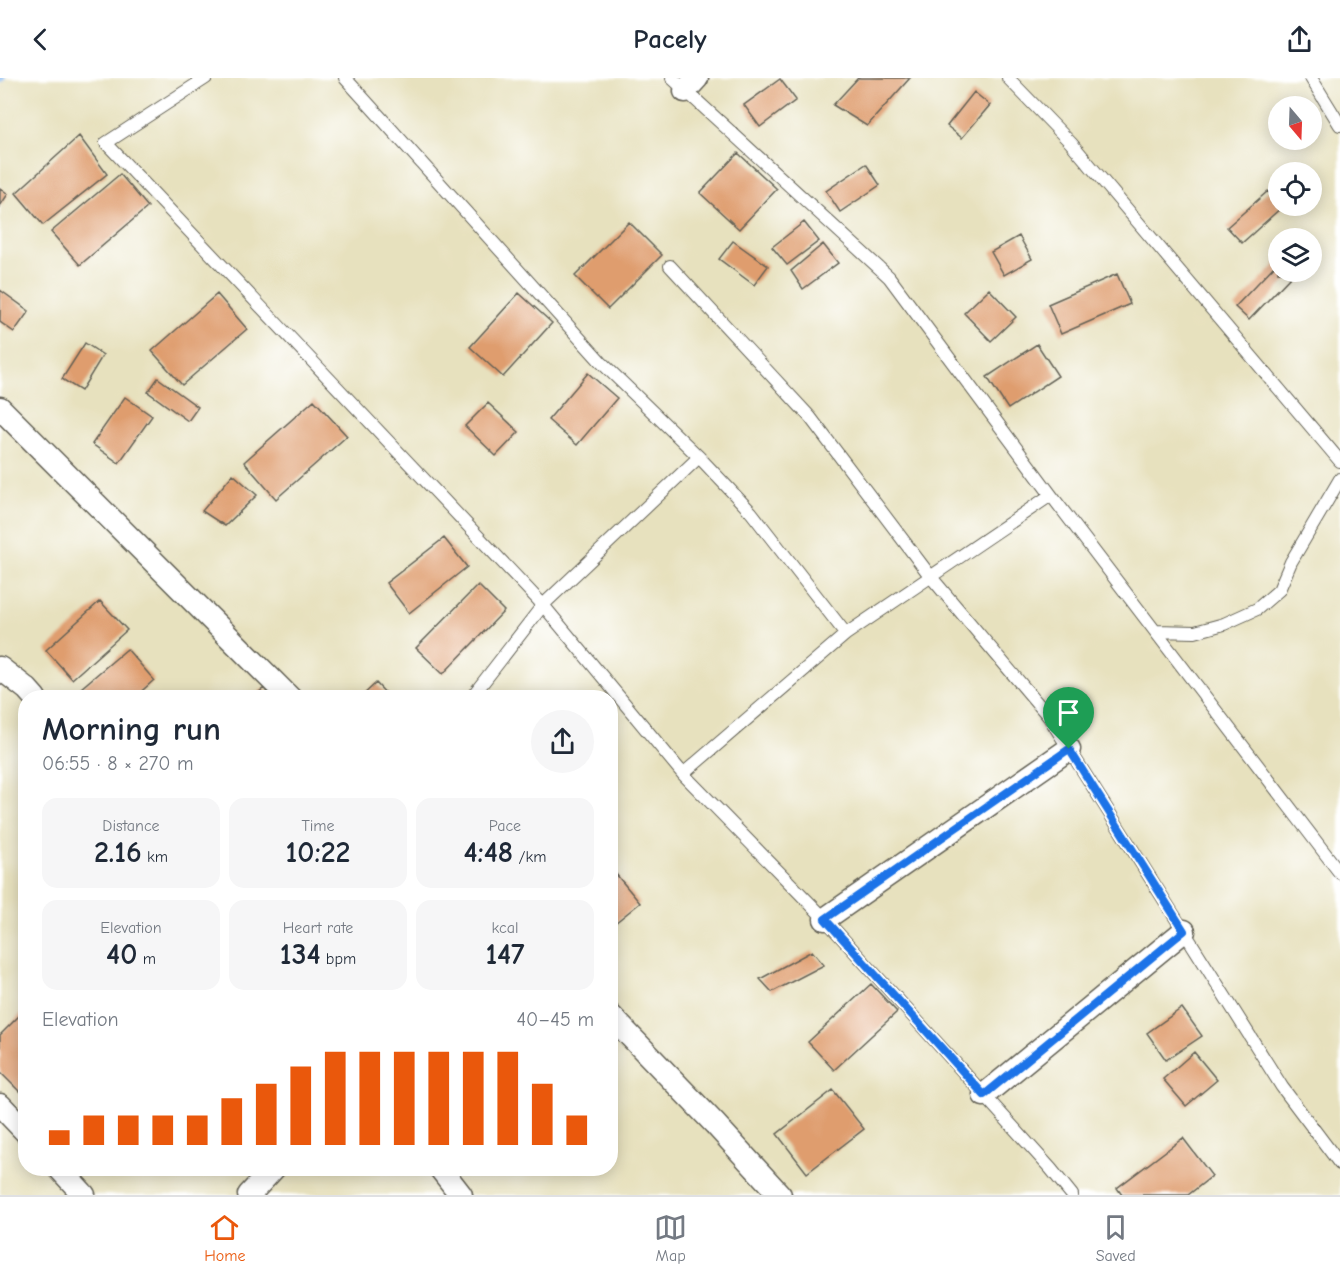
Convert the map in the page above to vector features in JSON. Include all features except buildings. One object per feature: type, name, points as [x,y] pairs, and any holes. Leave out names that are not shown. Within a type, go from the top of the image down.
[{"type":"street","points":[[0,408],[282,690]]},
{"type":"street","points":[[0,668],[28,690]]},
{"type":"street","points":[[825,919],[1069,749]]},
{"type":"street","points":[[984,1095],[1184,931]]},
{"type":"street","points":[[618,1023],[780,1195]]},
{"type":"street","points":[[0,1105],[18,1124]]},
{"type":"street","points":[[66,1176],[84,1195]]},
{"type":"street","points":[[249,1195],[267,1176]]},
{"type":"street","points":[[447,1176],[462,1195]]},
{"type":"lane","points":[[206,78],[106,143],[543,605],[613,690]]},
{"type":"lane","points":[[345,78],[601,362],[699,457],[751,512],[846,634]]},
{"type":"lane","points":[[1008,78],[1071,143],[1340,460]]},
{"type":"lane","points":[[1311,78],[1340,125]]},
{"type":"lane","points":[[684,82],[889,278],[1051,495],[1340,873]]},
{"type":"lane","points":[[670,266],[810,417],[932,577],[1049,717],[1282,1087],[1340,1164]]},
{"type":"lane","points":[[477,690],[543,605],[699,457]]},
{"type":"lane","points":[[1156,631],[1195,632],[1224,624],[1257,609],[1279,590],[1291,562],[1340,479]]},
{"type":"lane","points":[[683,774],[846,634],[1051,495]]},
{"type":"lane","points":[[618,696],[683,774],[825,919],[1072,1195]]},
{"type":"route","points":[[1069,749],[1184,931],[984,1095],[825,919],[1069,749]]}]
